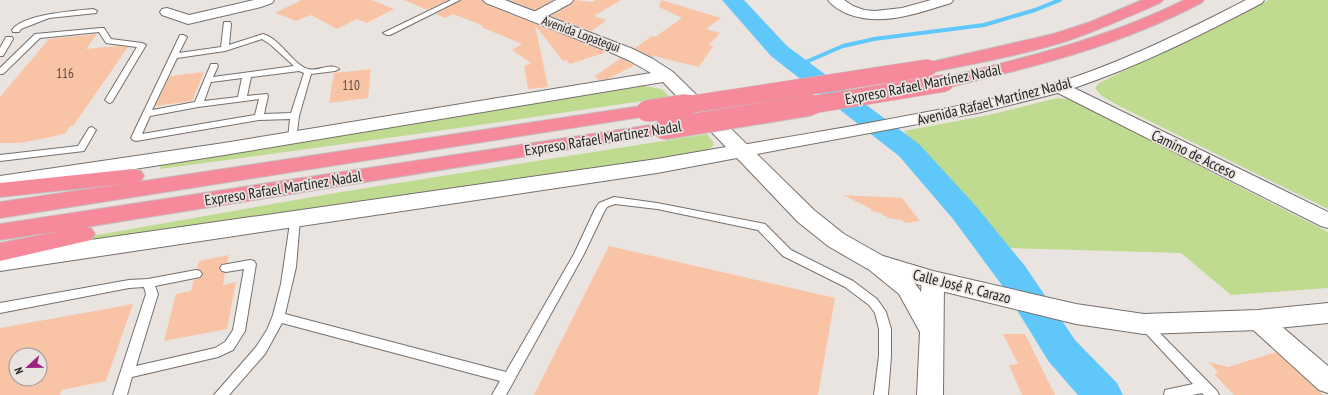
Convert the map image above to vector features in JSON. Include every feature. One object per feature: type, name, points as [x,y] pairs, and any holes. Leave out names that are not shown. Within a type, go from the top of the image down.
[{"type":"highway","name":"Expreso Rafael Martínez Nadal","points":[[0,210],[928,68],[992,55],[1059,38],[1103,22],[1155,0]]},
{"type":"highway","name":"Expreso Rafael Martínez Nadal","points":[[0,232],[664,129],[945,83],[1048,59],[1107,39],[1173,13],[1196,0]]},
{"type":"highway","points":[[0,190],[175,172],[250,172]]},
{"type":"highway","points":[[0,252],[150,220],[242,194]]},
{"type":"street","points":[[167,12],[188,20],[267,0]]},
{"type":"street","name":"Avenida Lopategui","points":[[491,0],[623,50],[646,61],[667,76]]},
{"type":"street","points":[[535,17],[566,0]]},
{"type":"street","points":[[835,0],[844,8],[854,12],[867,15],[884,16],[946,0]]},
{"type":"street","name":"Avenida Rafael Martínez Nadal","points":[[740,151],[912,122],[997,104],[1060,88],[1112,69],[1185,37],[1257,0]]},
{"type":"street","points":[[0,183],[293,138],[667,76]]},
{"type":"street","name":"Calle José R. Carazo","points":[[667,76],[806,216],[836,240],[875,262],[933,280],[1076,314],[1144,324],[1258,320],[1328,313]]},
{"type":"street","name":"Camino de Acceso","points":[[1060,88],[1328,221]]},
{"type":"street","points":[[0,262],[657,166],[740,151]]},
{"type":"street","points":[[875,262],[907,288],[931,330]]},
{"type":"street","points":[[930,395],[933,280]]},
{"type":"street","points":[[1258,320],[1328,382]]},
{"type":"lane","points":[[387,33],[457,0]]},
{"type":"lane","points":[[16,30],[18,27],[48,16],[94,12]]},
{"type":"lane","points":[[225,49],[228,24]]},
{"type":"lane","points":[[0,72],[38,36],[101,30],[109,41],[142,44],[109,100]]},
{"type":"lane","points":[[183,36],[136,138],[259,117],[295,116]]},
{"type":"lane","points":[[174,56],[225,49],[263,36],[274,43],[300,68],[308,72],[335,70]]},
{"type":"lane","points":[[0,54],[9,39]]},
{"type":"lane","points":[[198,104],[214,66]]},
{"type":"lane","points":[[208,80],[300,68]]},
{"type":"lane","points":[[293,138],[295,116],[308,72]]},
{"type":"lane","points":[[242,98],[248,75]]},
{"type":"lane","points":[[146,114],[198,104],[264,96],[259,117]]},
{"type":"lane","points":[[0,158],[81,149],[92,130]]},
{"type":"lane","points":[[500,395],[579,254],[599,211],[603,205],[614,200],[657,206],[761,227],[787,253],[848,284],[873,302],[880,312],[885,329],[885,356],[881,395]]},
{"type":"lane","points":[[221,395],[266,344],[278,317],[289,279],[295,219]]},
{"type":"lane","points":[[127,373],[218,352],[234,341],[239,331],[250,264],[226,268]]},
{"type":"lane","points":[[0,308],[129,284],[148,283],[196,274]]},
{"type":"lane","points":[[120,395],[152,294],[148,283]]},
{"type":"lane","points":[[278,317],[509,378]]},
{"type":"lane","points":[[1144,324],[1208,391]]},
{"type":"lane","points":[[1170,394],[1208,391]]},
{"type":"green space","points":[[1269,0],[1328,0],[1328,209],[1119,106],[1102,96],[1095,88],[1099,83]]},
{"type":"green space","points":[[644,86],[662,89],[670,97],[424,133],[160,169],[161,164],[616,88],[618,90]]},
{"type":"green space","points":[[1057,98],[1069,99],[1328,232],[1328,288],[1231,295],[1181,253],[1010,248],[904,131],[989,115]]},
{"type":"green space","points":[[707,134],[714,143],[712,147],[698,153],[84,243],[86,237],[335,193]]},
{"type":"building","points":[[301,0],[372,0],[394,9],[367,23],[357,19],[337,29],[311,15],[296,21],[275,13]]},
{"type":"building","points":[[404,0],[448,0],[427,10]]},
{"type":"building","points":[[461,0],[482,0],[485,4],[607,52],[570,64],[566,60],[563,61],[535,25],[548,87],[528,89],[524,66],[531,63],[512,50],[522,44],[481,27],[484,26],[453,14],[445,18],[436,14]]},
{"type":"building","points":[[509,0],[553,0],[535,10]]},
{"type":"building","points":[[574,0],[592,2],[596,0],[621,0],[594,16],[606,20],[591,31],[551,16],[572,4]]},
{"type":"building","points":[[661,0],[721,18],[706,29],[720,33],[709,45],[713,46],[699,67],[655,56],[652,57],[635,48],[652,36],[655,37],[682,18],[659,7]]},
{"type":"building","points":[[97,34],[86,49],[116,46],[128,47],[73,126],[70,126],[66,133],[51,137],[20,143],[0,143],[0,97],[49,39]]},
{"type":"building","points":[[621,58],[635,65],[607,79],[598,80],[595,76]]},
{"type":"building","points":[[371,69],[368,98],[329,103],[334,73]]},
{"type":"building","points":[[204,72],[192,101],[155,106],[170,76]]},
{"type":"building","points":[[843,195],[902,198],[920,221],[905,223],[902,220],[887,218],[887,216],[871,211],[871,209]]},
{"type":"building","points":[[609,246],[835,298],[818,395],[534,395]]},
{"type":"building","points":[[229,255],[227,263],[222,264],[219,267],[221,272],[225,273],[223,285],[236,282],[227,329],[164,341],[176,294],[191,291],[194,280],[203,275],[201,270],[197,269],[199,261]]},
{"type":"building","points":[[133,304],[106,381],[62,390],[60,395],[0,395],[0,328]]},
{"type":"building","points":[[1003,334],[1025,334],[1055,395],[1022,395],[1009,365],[1018,364]]},
{"type":"building","points":[[1276,352],[1323,395],[1234,395],[1214,374],[1218,372],[1209,362],[1228,367]]},
{"type":"waterway","points":[[732,0],[779,51],[909,150],[964,212],[1013,275],[1062,351],[1103,395]]},
{"type":"waterway","points":[[799,65],[843,46],[874,39],[984,25],[1035,10],[1060,0]]}]
